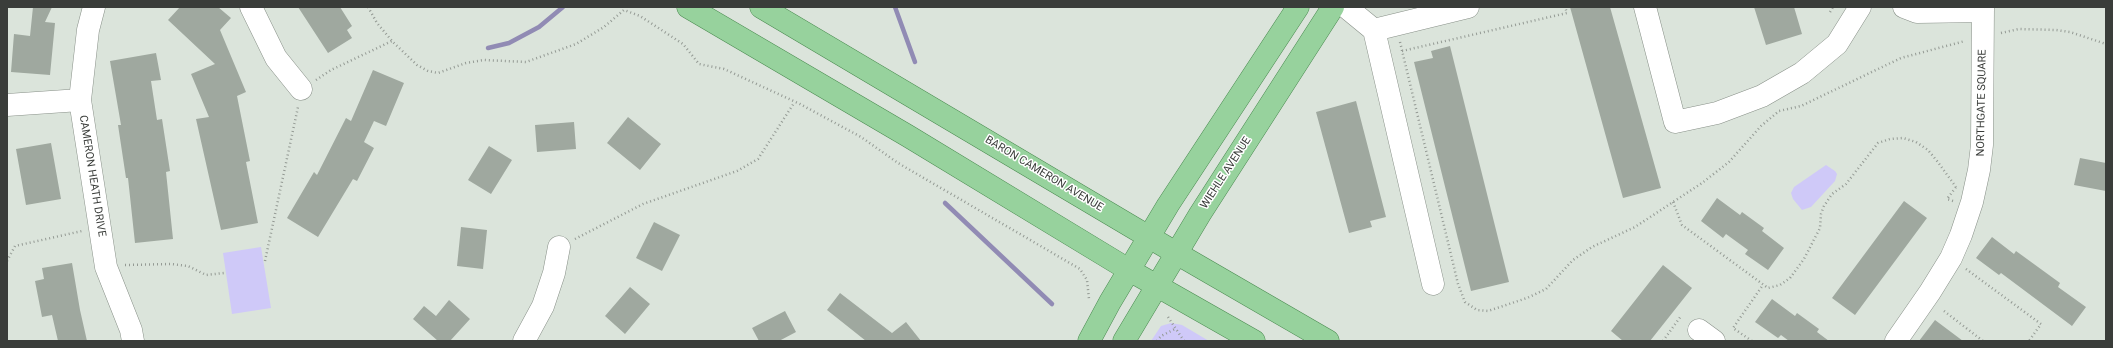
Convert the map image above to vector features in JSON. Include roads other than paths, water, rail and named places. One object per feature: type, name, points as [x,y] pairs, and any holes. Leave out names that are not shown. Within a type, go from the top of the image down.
[{"type":"main road","points":[[688,7],[908,136],[1129,270],[1254,341]]},
{"type":"main road","name":"BARON CAMERON AVENUE","points":[[760,7],[1328,341]]},
{"type":"main road","points":[[1089,341],[1148,236],[1298,7]]},
{"type":"main road","name":"WIEHLE AVENUE","points":[[1124,341],[1176,253],[1333,7]]},
{"type":"street","name":"CAMERON HEATH DRIVE","points":[[94,7],[88,30],[80,100],[106,267],[131,330],[133,341]]},
{"type":"street","points":[[251,7],[276,58],[301,89]]},
{"type":"street","points":[[1346,7],[1374,30],[1433,284]]},
{"type":"street","points":[[1374,30],[1468,7]]},
{"type":"street","points":[[1645,7],[1675,122],[1724,111],[1762,96],[1802,73],[1837,44],[1860,7]]},
{"type":"street","name":"NORTHGATE SQUARE","points":[[1896,341],[1930,292],[1951,258],[1961,235],[1972,202],[1979,170],[1982,145],[1983,9],[1917,12],[1904,7]]},
{"type":"street","points":[[7,105],[80,100]]},
{"type":"street","points":[[524,341],[543,306],[554,273],[559,247]]},
{"type":"waterway","points":[[488,48],[509,43],[539,27],[563,7]]},
{"type":"waterway","points":[[895,7],[915,62]]},
{"type":"waterway","points":[[945,203],[1052,304]]}]
